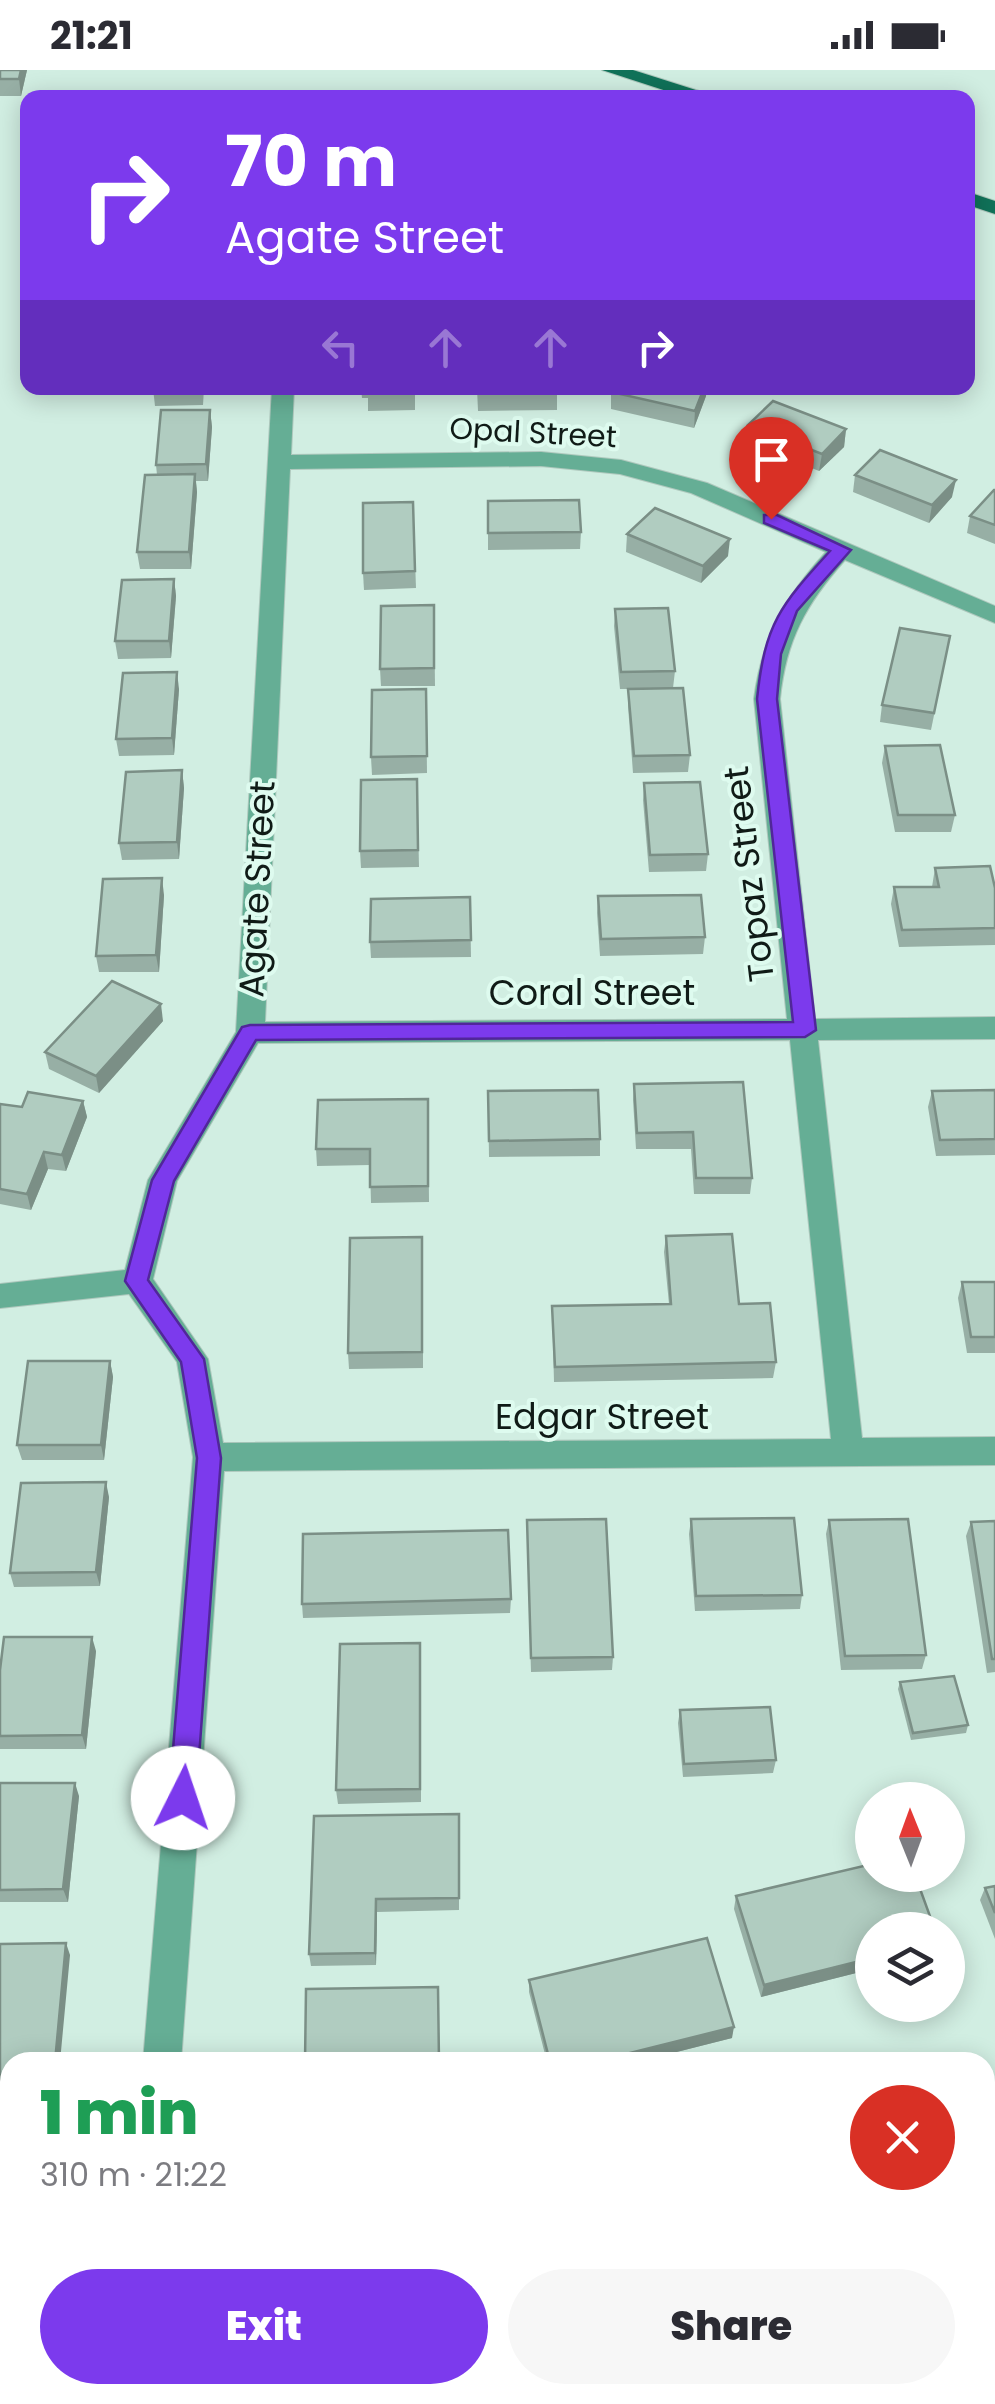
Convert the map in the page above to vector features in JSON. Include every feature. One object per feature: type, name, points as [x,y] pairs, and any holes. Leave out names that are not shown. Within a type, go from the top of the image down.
[{"type":"main road","points":[[612,70],[681,90]]},
{"type":"main road","points":[[652,70],[692,90]]},
{"type":"street","name":"Agate Street","points":[[136,1281],[163,1180],[250,1032],[283,395]]},
{"type":"street","name":"Opal Street","points":[[279,462],[541,460],[622,468],[700,488],[995,615]]},
{"type":"street","name":"Topaz Street","points":[[842,550],[788,609],[772,654],[767,699],[848,1452]]},
{"type":"street","name":"Coral Street","points":[[250,1032],[995,1028]]},
{"type":"street","points":[[0,1296],[136,1281],[192,1359],[209,1458],[163,2052]]},
{"type":"street","name":"Edgar Street","points":[[209,1458],[995,1451]]},
{"type":"building","points":[[0,70],[21,70],[19,79],[0,79]]},
{"type":"building","points":[[624,395],[701,395],[695,411]]},
{"type":"building","points":[[773,401],[846,429],[822,454],[748,425]]},
{"type":"building","points":[[161,410],[210,410],[206,464],[156,465]]},
{"type":"building","points":[[880,450],[956,480],[932,505],[855,475]]},
{"type":"building","points":[[195,474],[189,552],[137,552],[145,475]]},
{"type":"building","points":[[995,490],[995,525],[970,516]]},
{"type":"building","points":[[579,500],[581,532],[488,533],[488,501]]},
{"type":"building","points":[[413,502],[415,571],[363,573],[363,503]]},
{"type":"building","points":[[655,508],[730,539],[703,566],[627,534]]},
{"type":"building","points":[[174,579],[169,641],[115,641],[122,580]]},
{"type":"building","points":[[434,605],[434,668],[380,669],[381,606]]},
{"type":"building","points":[[668,608],[675,671],[621,672],[615,609]]},
{"type":"building","points":[[900,628],[950,636],[934,713],[882,705]]},
{"type":"building","points":[[177,672],[172,738],[116,739],[123,673]]},
{"type":"building","points":[[683,688],[690,755],[634,756],[628,689]]},
{"type":"building","points":[[426,689],[427,756],[371,757],[372,690]]},
{"type":"building","points":[[940,745],[955,815],[898,815],[885,746]]},
{"type":"building","points":[[182,770],[177,842],[119,843],[126,772]]},
{"type":"building","points":[[417,779],[418,850],[360,851],[361,780]]},
{"type":"building","points":[[700,782],[708,854],[650,855],[644,783]]},
{"type":"building","points":[[990,866],[995,888],[995,928],[902,930],[894,887],[939,887],[935,868]]},
{"type":"building","points":[[162,878],[156,955],[96,956],[103,879]]},
{"type":"building","points":[[701,895],[705,937],[601,939],[598,896]]},
{"type":"building","points":[[470,897],[471,940],[370,942],[371,899]]},
{"type":"building","points":[[112,981],[161,1004],[96,1076],[45,1052]]},
{"type":"building","points":[[743,1082],[752,1178],[696,1178],[693,1132],[637,1133],[634,1084]]},
{"type":"building","points":[[598,1090],[600,1139],[489,1141],[488,1091]]},
{"type":"building","points":[[995,1090],[995,1139],[940,1140],[932,1091]]},
{"type":"building","points":[[28,1092],[83,1101],[62,1155],[44,1152],[27,1194],[0,1189],[0,1104],[22,1107]]},
{"type":"building","points":[[428,1099],[428,1186],[370,1187],[370,1149],[316,1149],[318,1100]]},
{"type":"building","points":[[732,1234],[739,1304],[770,1303],[776,1362],[555,1367],[552,1306],[671,1304],[666,1236]]},
{"type":"building","points":[[422,1237],[422,1352],[348,1353],[350,1238]]},
{"type":"building","points":[[962,1282],[995,1282],[995,1337],[971,1337]]},
{"type":"building","points":[[28,1361],[110,1361],[101,1445],[17,1445]]},
{"type":"building","points":[[106,1482],[96,1572],[10,1573],[21,1483]]},
{"type":"building","points":[[794,1518],[802,1595],[696,1596],[691,1519]]},
{"type":"building","points":[[606,1519],[613,1657],[531,1658],[527,1520]]},
{"type":"building","points":[[908,1519],[926,1655],[845,1656],[829,1520]]},
{"type":"building","points":[[995,1521],[995,1659],[992,1659],[971,1522]]},
{"type":"building","points":[[508,1530],[511,1599],[302,1604],[303,1534]]},
{"type":"building","points":[[4,1637],[92,1637],[82,1735],[0,1736]]},
{"type":"building","points":[[420,1643],[420,1789],[336,1790],[340,1644]]},
{"type":"building","points":[[954,1676],[968,1725],[913,1733],[900,1682]]},
{"type":"building","points":[[770,1707],[776,1760],[684,1764],[680,1710]]},
{"type":"building","points":[[0,1783],[75,1783],[63,1889],[0,1890]]},
{"type":"building","points":[[459,1814],[459,1898],[376,1899],[375,1953],[309,1954],[314,1816]]},
{"type":"building","points":[[855,1868],[855,1892],[921,1892],[928,1912],[855,1912],[855,1962],[764,1985],[736,1896]]},
{"type":"building","points":[[995,1886],[995,1913],[985,1888]]},
{"type":"building","points":[[707,1938],[734,2027],[634,2052],[547,2052],[529,1980]]},
{"type":"building","points":[[66,1943],[56,2052],[0,2052],[0,1944]]},
{"type":"building","points":[[438,1987],[439,2052],[305,2052],[306,1989]]},
{"type":"route","points":[[183,1798],[209,1458],[192,1359],[136,1281],[163,1180],[250,1032],[805,1030],[767,699],[772,654],[788,609],[842,550],[771,519]]}]
